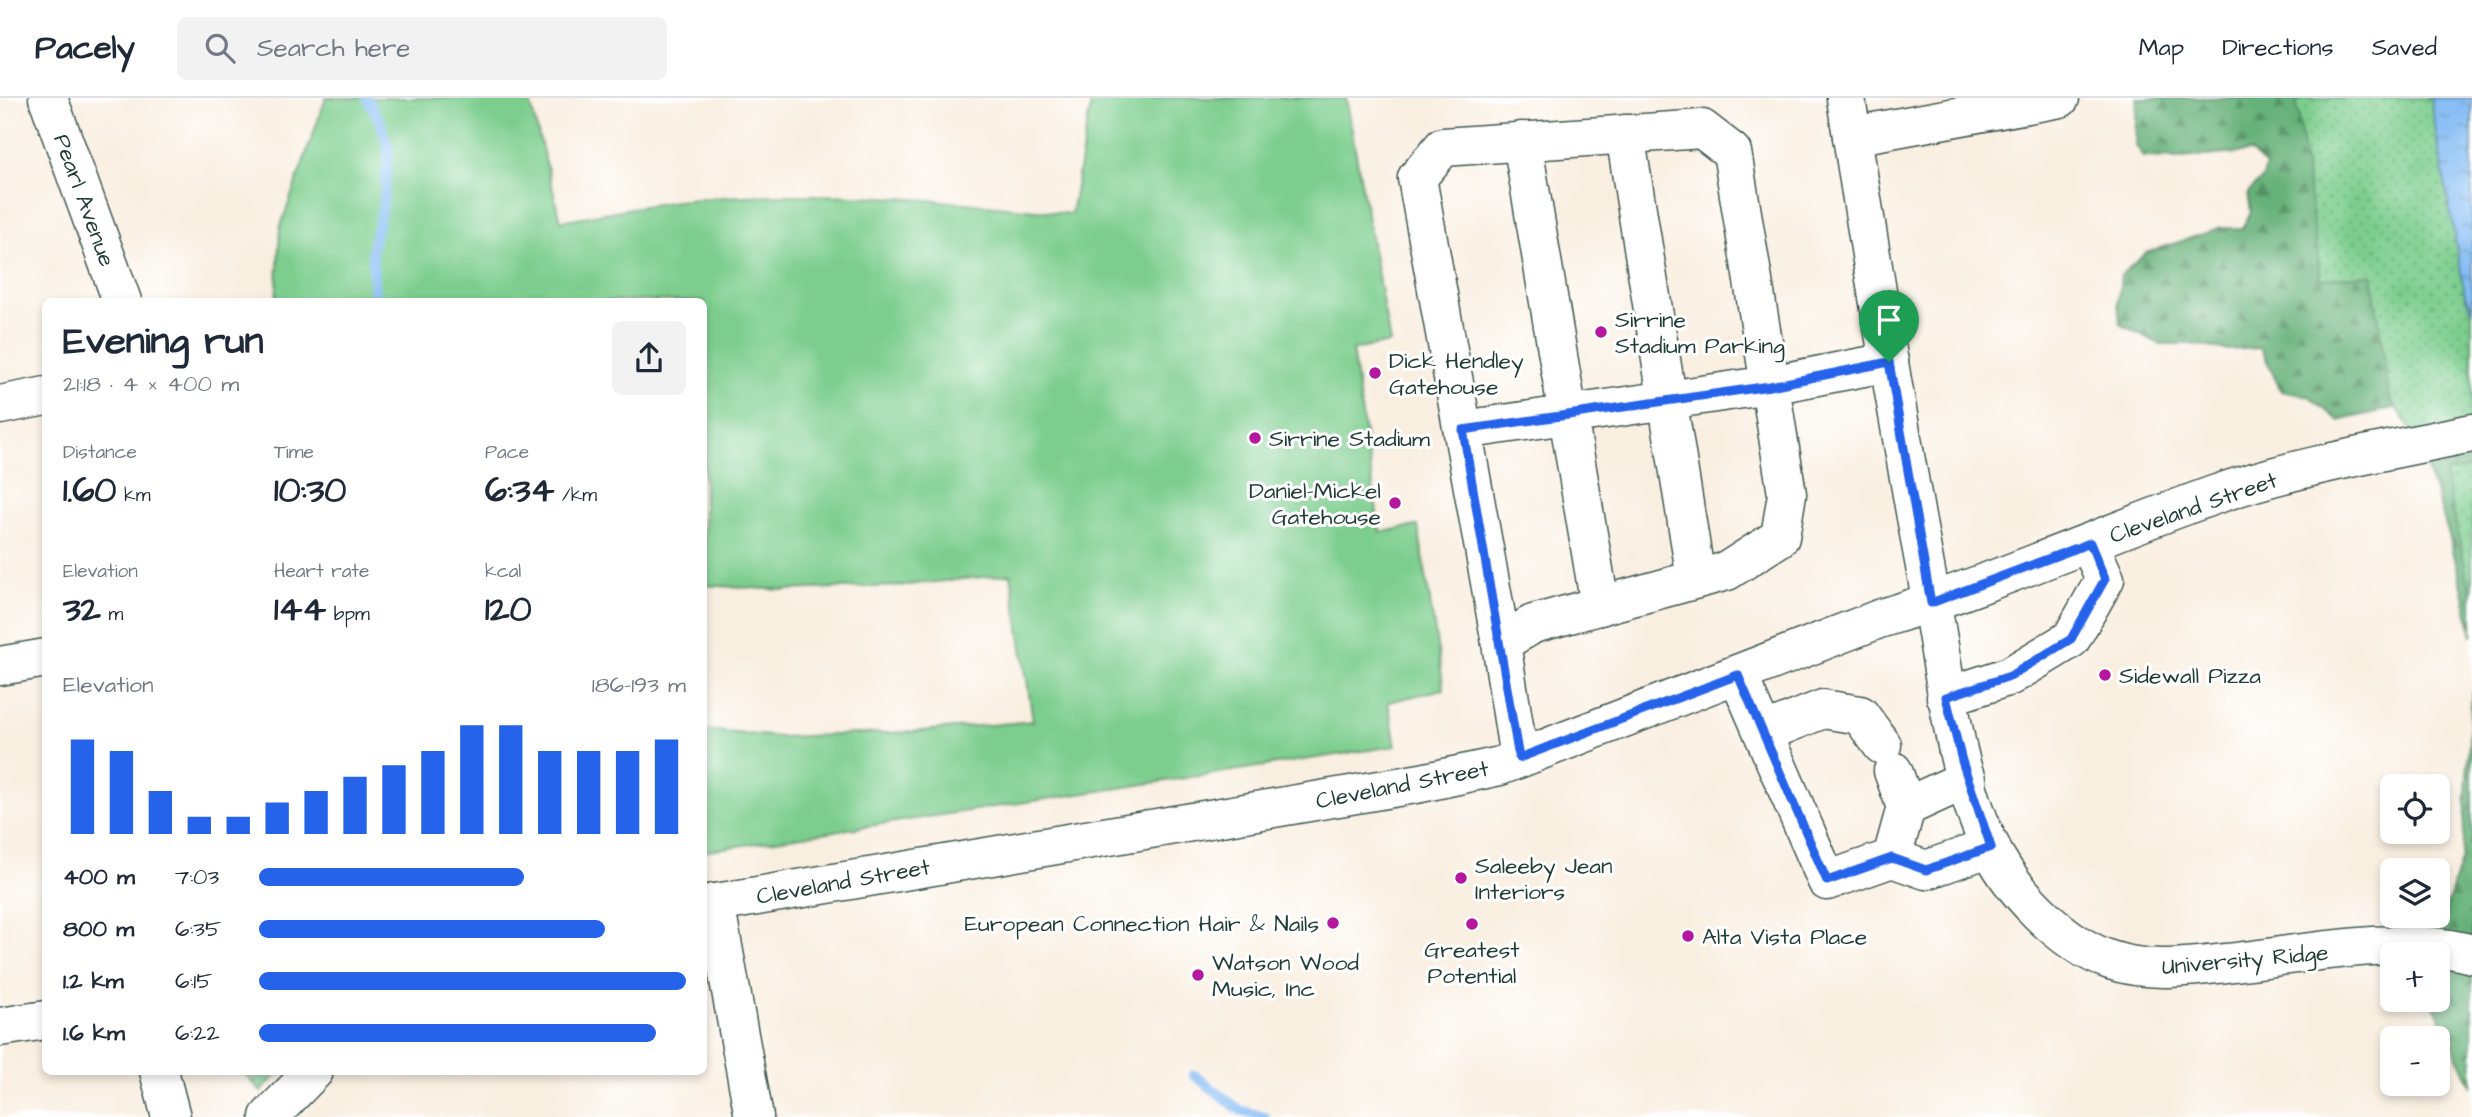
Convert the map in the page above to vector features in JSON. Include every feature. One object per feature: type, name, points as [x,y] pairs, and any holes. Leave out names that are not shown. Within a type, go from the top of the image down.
[{"type":"street","name":"Pearl Avenue","points":[[48,98],[121,298]]},
{"type":"street","name":"University Ridge","points":[[1846,98],[1946,697],[1967,779],[1991,847],[2006,876],[2028,901],[2077,943],[2108,960],[2171,969],[2385,946],[2432,944],[2472,954]]},
{"type":"street","points":[[1852,136],[2060,98]]},
{"type":"street","points":[[1501,643],[1532,624],[1727,571],[1780,537],[1787,494],[1732,152],[1702,129],[1443,147],[1417,178],[1501,643],[1519,758]]},
{"type":"street","points":[[1625,134],[1696,579]]},
{"type":"street","points":[[1522,141],[1600,606]]},
{"type":"street","points":[[1463,430],[1770,386],[1889,362]]},
{"type":"street","points":[[0,405],[42,397]]},
{"type":"street","name":"Cleveland Street","points":[[709,904],[1421,783],[1500,766],[1880,619],[1931,603],[2216,495],[2322,466],[2472,433]]},
{"type":"street","points":[[1946,697],[2010,676],[2071,639],[2105,579],[2090,543]]},
{"type":"street","points":[[0,666],[42,659]]},
{"type":"street","points":[[1738,675],[1827,881],[1892,858],[1926,870],[1991,847]]},
{"type":"street","points":[[1763,733],[1823,709],[1860,715],[1887,758],[1906,807],[1892,858]]},
{"type":"street","points":[[1906,807],[1967,779]]},
{"type":"street","points":[[709,904],[754,1117]]},
{"type":"street","points":[[0,1027],[42,1021]]},
{"type":"street","points":[[160,1075],[171,1117]]},
{"type":"street","points":[[269,1117],[310,1075]]},
{"type":"green space","name":"Sirrine Stadium","points":[[326,98],[529,98],[561,221],[671,202],[783,195],[927,200],[1071,214],[1092,98],[1346,98],[1390,343],[1352,350],[1380,532],[1418,526],[1444,689],[1388,702],[1396,746],[707,851],[707,730],[780,737],[910,732],[1033,721],[1011,574],[897,586],[783,590],[707,585],[707,298],[276,298],[280,228]]},
{"type":"green space","points":[[2137,98],[2430,98],[2472,311],[2472,637],[2460,575],[2444,519],[2401,406],[2339,421],[2309,396],[2281,391],[2261,348],[2226,350],[2191,344],[2160,344],[2120,324],[2118,302],[2121,275],[2146,253],[2221,228],[2243,228],[2251,212],[2248,193],[2263,178],[2266,166],[2251,152],[2182,158],[2144,157],[2135,144]]},
{"type":"green space","points":[[2296,98],[2472,98],[2472,461],[2438,468],[2390,399],[2372,274],[2321,279]]},
{"type":"green space","points":[[2472,467],[2472,598],[2445,473]]},
{"type":"green space","points":[[2472,691],[2472,1087],[2450,1040],[2450,1026],[2444,1026],[2437,1012],[2450,1012],[2450,942],[2436,942],[2440,928],[2450,928],[2450,896],[2462,857]]},
{"type":"green space","points":[[246,1075],[276,1075],[261,1092]]},
{"type":"water","points":[[2430,98],[2472,98],[2472,311],[2465,296]]},
{"type":"waterway","points":[[367,98],[381,123],[389,151],[383,205],[372,249],[375,298]]},
{"type":"waterway","points":[[1194,1075],[1240,1110],[1265,1117]]},
{"type":"place","name":"Sirrine Stadium Parking","points":[[1601,332]]},
{"type":"place","name":"Dick Hendley Gatehouse","points":[[1375,373]]},
{"type":"place","name":"Sirrine Stadium","points":[[1255,438]]},
{"type":"place","name":"Daniel-Mickel Gatehouse","points":[[1395,503]]},
{"type":"place","name":"Sidewall Pizza","points":[[2105,675]]},
{"type":"place","name":"Saleeby Jean Interiors","points":[[1461,878]]},
{"type":"place","name":"European Connection Hair & Nails","points":[[1333,923]]},
{"type":"place","name":"Greatest Potential","points":[[1472,924]]},
{"type":"place","name":"Alta Vista Place","points":[[1688,936]]},
{"type":"place","name":"Watson Wood Music, Inc","points":[[1198,975]]},
{"type":"route","points":[[1889,362],[1931,603],[2090,543],[2105,579],[2071,639],[2010,676],[1946,697],[1962,761],[1991,847],[1926,870],[1892,858],[1827,881],[1738,675],[1519,758],[1463,430],[1770,386],[1889,362]]}]
